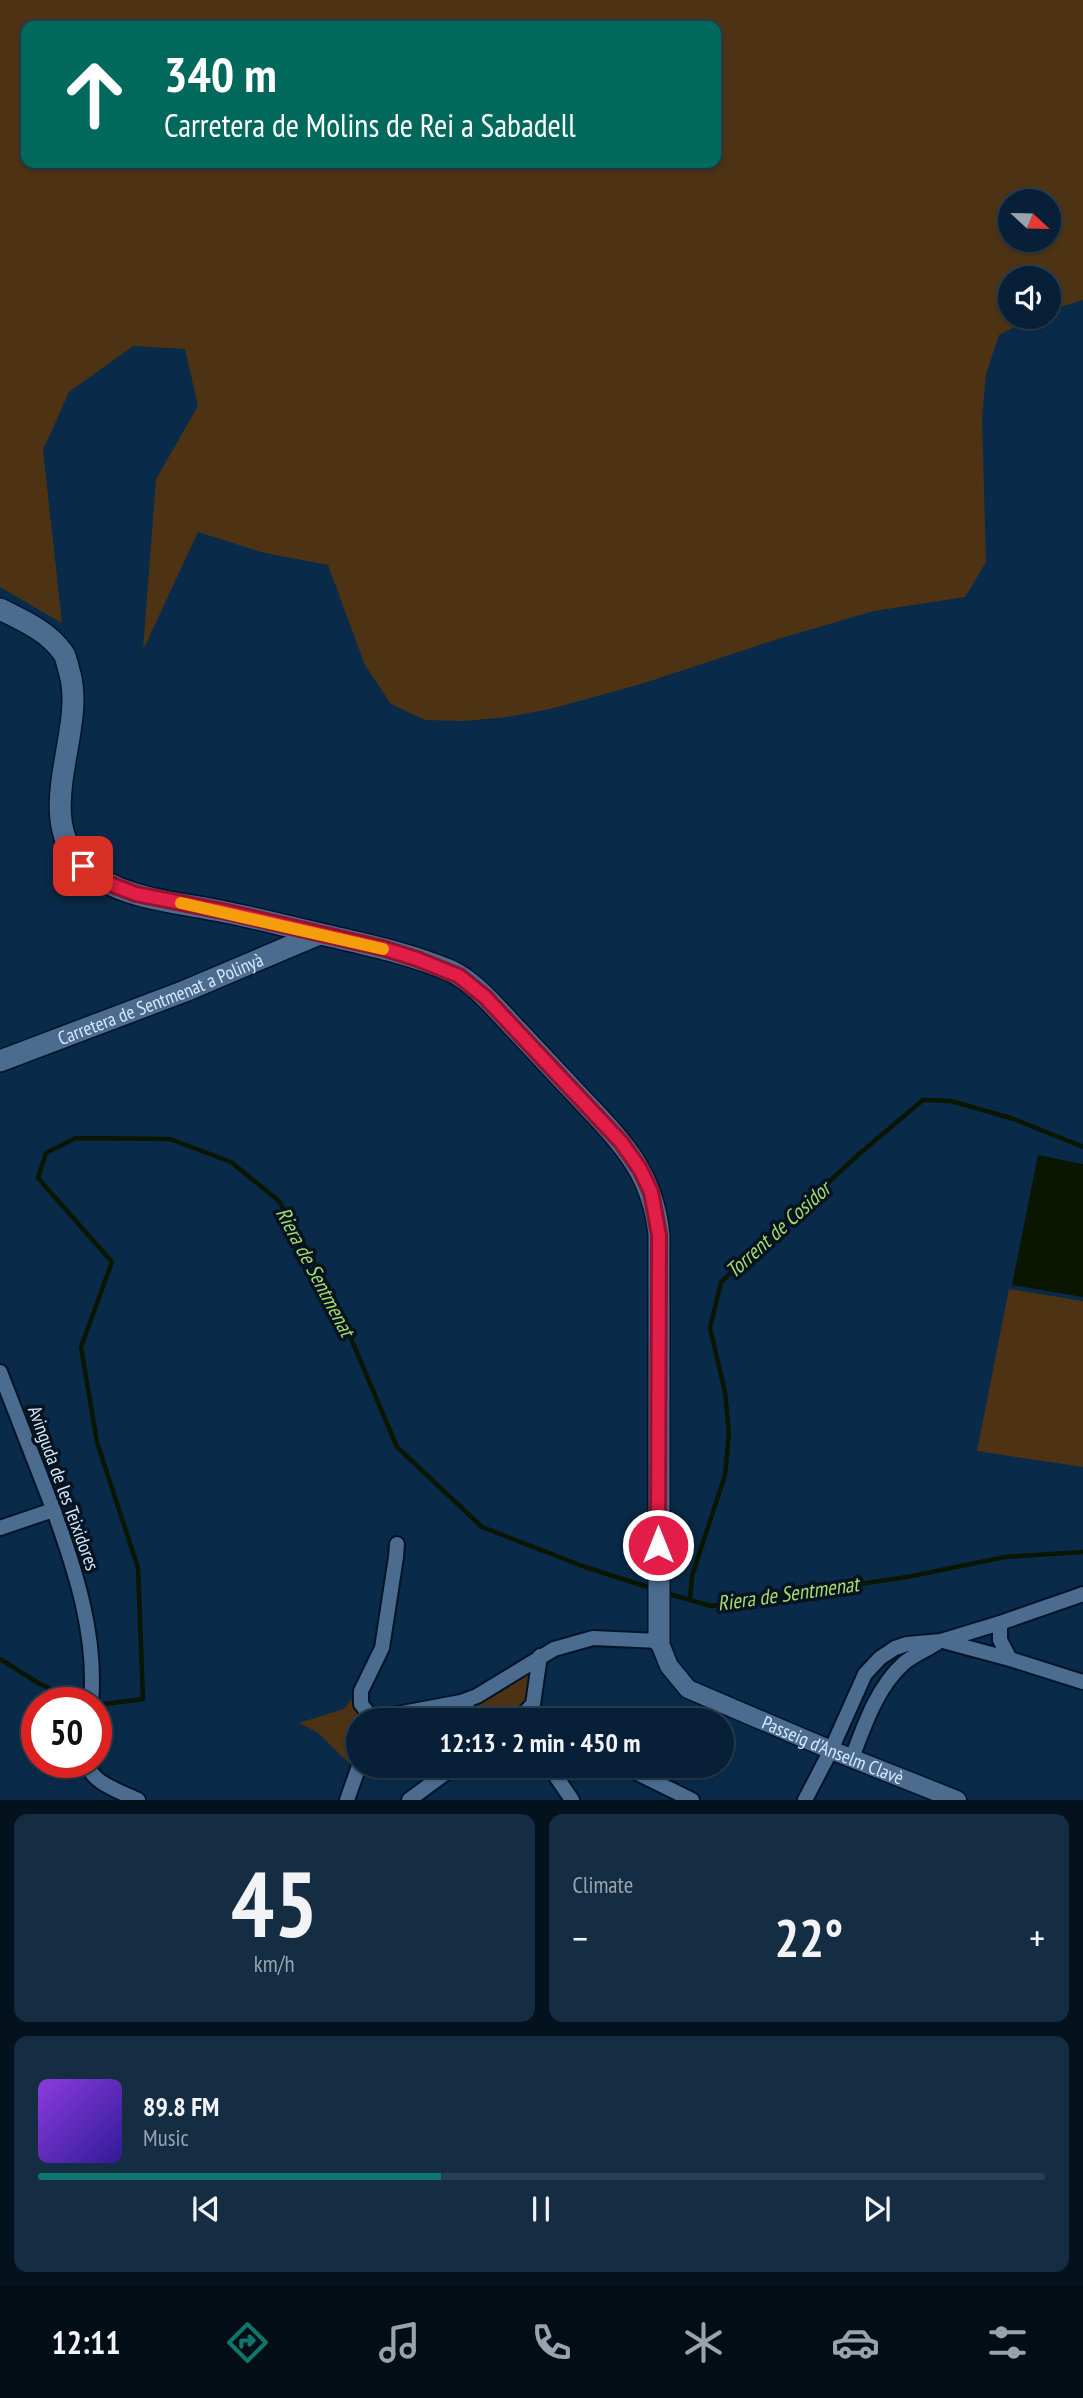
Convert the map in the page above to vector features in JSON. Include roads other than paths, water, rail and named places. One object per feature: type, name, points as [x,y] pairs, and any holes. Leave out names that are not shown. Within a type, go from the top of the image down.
[{"type":"main road","name":"Passeig d'Anselm Clavè","points":[[0,609],[40,629],[65,656],[74,690],[60,787],[62,812],[67,842],[83,866],[102,881],[136,894],[382,948],[459,976],[485,997],[612,1132],[640,1169],[653,1200],[659,1235],[659,1641]]},
{"type":"main road","name":"Carretera de Sentmenat a Polinyà","points":[[0,1061],[185,991],[319,934]]},
{"type":"street","name":"Avinguda de les Teixidores","points":[[0,1372],[71,1555],[86,1619],[93,1687]]},
{"type":"street","points":[[0,1528],[53,1510]]},
{"type":"street","points":[[370,1708],[361,1691],[382,1648],[397,1544]]},
{"type":"street","points":[[805,1800],[831,1750],[864,1674],[880,1658],[907,1644],[941,1641],[1083,1594]]},
{"type":"street","points":[[1000,1623],[1000,1640],[1010,1659]]},
{"type":"street","points":[[431,1708],[477,1696],[554,1649],[593,1638],[659,1641]]},
{"type":"street","name":"Passeig d'Anselm Clavè","points":[[659,1641],[669,1666],[688,1689],[944,1797]]},
{"type":"street","points":[[852,1758],[884,1687],[894,1673],[907,1661],[941,1641],[1083,1682]]},
{"type":"street","points":[[530,1708],[533,1704],[540,1656]]},
{"type":"street","points":[[880,1658],[894,1673]]},
{"type":"street","points":[[461,1702],[466,1708]]},
{"type":"street","points":[[98,1778],[138,1800]]},
{"type":"street","points":[[347,1800],[355,1778]]},
{"type":"street","points":[[408,1800],[438,1778]]},
{"type":"street","points":[[558,1778],[572,1800]]},
{"type":"street","points":[[647,1778],[692,1800]]},
{"type":"waterway","name":"Torrent de Cosidor","points":[[690,1600],[692,1576],[725,1475],[729,1433],[725,1392],[710,1328],[721,1282],[859,1154],[923,1100],[951,1101],[1014,1119],[1083,1147]]},
{"type":"waterway","name":"Riera de Sentmenat","points":[[112,1703],[143,1699],[138,1568],[97,1442],[81,1347],[112,1262],[38,1178],[46,1153],[76,1138],[170,1139],[231,1162],[279,1201],[333,1296],[397,1447],[482,1527],[585,1567],[651,1588]]},
{"type":"waterway","name":"Riera de Sentmenat","points":[[666,1593],[711,1606],[907,1577],[1005,1557],[1083,1552]]},
{"type":"waterway","name":"Riera de Sentmenat","points":[[0,1659],[47,1687]]}]
